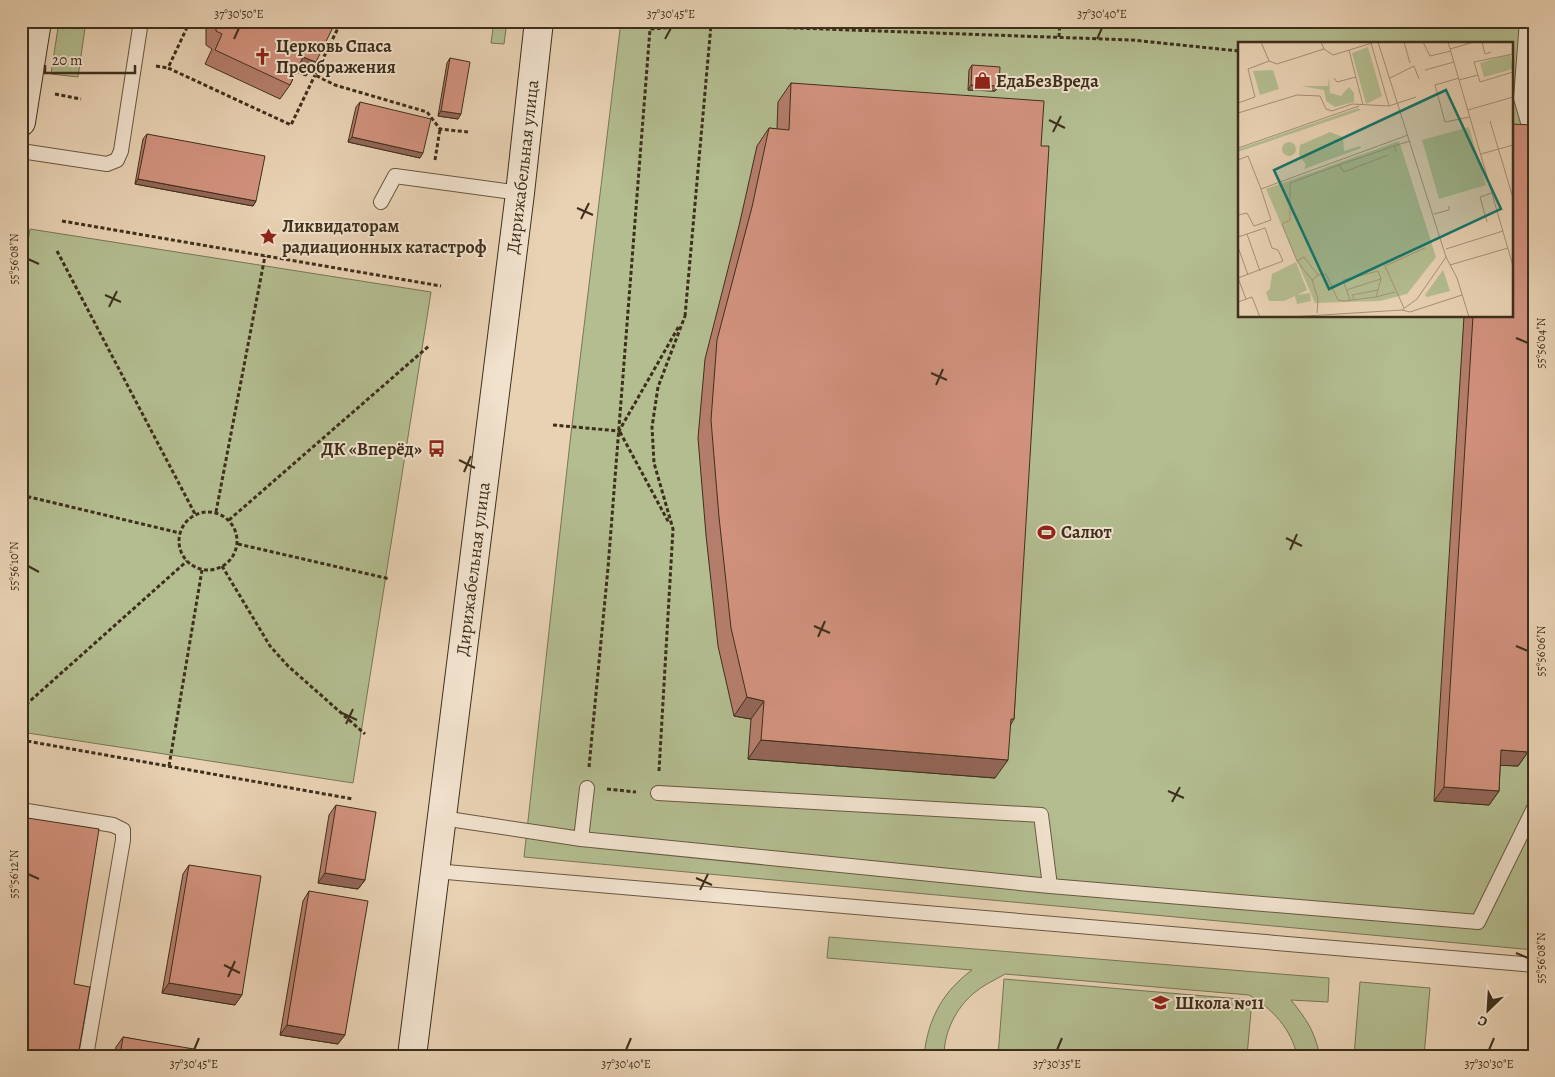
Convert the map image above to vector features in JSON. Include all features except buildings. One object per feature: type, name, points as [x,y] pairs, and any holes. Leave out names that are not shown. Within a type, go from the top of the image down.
[{"type":"main road","points":[[21,122],[37,21]]},
{"type":"main road","name":"Дирижабельная улица","points":[[412,1056],[520,193],[539,21]]},
{"type":"lane","points":[[21,151],[107,164],[116,160],[121,151],[141,21]]},
{"type":"lane","points":[[1527,21],[1521,98],[1530,129],[1534,130]]},
{"type":"lane","points":[[381,202],[395,176],[520,193]]},
{"type":"lane","points":[[581,839],[587,788]]},
{"type":"lane","points":[[658,793],[1041,815],[1050,886]]},
{"type":"lane","points":[[442,818],[581,839],[1050,886],[1478,922],[1534,808]]},
{"type":"lane","points":[[21,810],[113,825],[123,830],[123,840],[86,1056]]},
{"type":"lane","points":[[436,871],[1534,965]]},
{"type":"path","points":[[190,21],[168,68],[291,125],[340,24],[334,21]]},
{"type":"path","points":[[1059,37],[1060,21]]},
{"type":"path","points":[[711,26],[685,316],[658,387],[652,427],[654,463],[673,529],[658,793],[587,788],[608,568],[650,28],[711,26],[1059,37],[1132,40],[1238,51]]},
{"type":"path","points":[[315,75],[335,85],[427,112],[440,129],[432,182]]},
{"type":"path","points":[[50,93],[81,99]]},
{"type":"path","points":[[440,129],[468,132]]},
{"type":"path","points":[[62,222],[441,286]]},
{"type":"path","points":[[57,251],[195,514]]},
{"type":"path","points":[[216,512],[265,256]]},
{"type":"path","points":[[619,431],[685,316]]},
{"type":"path","points":[[229,520],[430,346]]},
{"type":"path","points":[[552,425],[619,431]]},
{"type":"path","points":[[619,431],[673,529]]},
{"type":"path","points":[[21,495],[180,533]]},
{"type":"path","points":[[216,512],[229,520],[234,527],[238,544],[230,561],[213,570],[202,570],[187,561],[180,548],[180,533],[188,519],[195,514],[216,512]]},
{"type":"path","points":[[238,544],[390,579]]},
{"type":"path","points":[[21,709],[187,561]]},
{"type":"path","points":[[222,566],[270,646],[288,666],[365,734]]},
{"type":"path","points":[[169,766],[202,570]]},
{"type":"path","points":[[21,740],[353,800]]},
{"type":"green space","points":[[59,21],[86,21],[78,77],[51,74]]},
{"type":"green space","points":[[494,21],[507,21],[504,44],[491,43]]},
{"type":"green space","name":"Салют","points":[[621,21],[1534,21],[1534,950],[524,857],[570,442]]},
{"type":"green space","points":[[30,229],[431,292],[353,783],[21,732],[21,283]]},
{"type":"green space","points":[[829,937],[1329,978],[1328,1002],[1291,1000],[1309,1026],[1320,1056],[1297,1056],[1291,1037],[1280,1021],[1266,1006],[1249,995],[1005,974],[978,990],[962,1006],[949,1029],[944,1056],[924,1056],[931,1024],[940,1005],[952,988],[972,970],[827,958]]},
{"type":"green space","points":[[1004,979],[1252,1000],[1247,1056],[998,1056]]},
{"type":"green space","points":[[1360,982],[1430,988],[1424,1056],[1354,1056]]},
{"type":"place","name":"Церковь Спаса Преображения","points":[[262,56]]},
{"type":"place","name":"ЕдаБезВреда","points":[[982,81]]},
{"type":"place","name":"Ликвидаторам радиационных катастроф","points":[[268,236]]},
{"type":"place","name":"ДК «Вперёд»","points":[[436,449]]},
{"type":"place","name":"Салют","points":[[1047,532]]},
{"type":"place","name":"Школа №11","points":[[1161,1003]]}]
